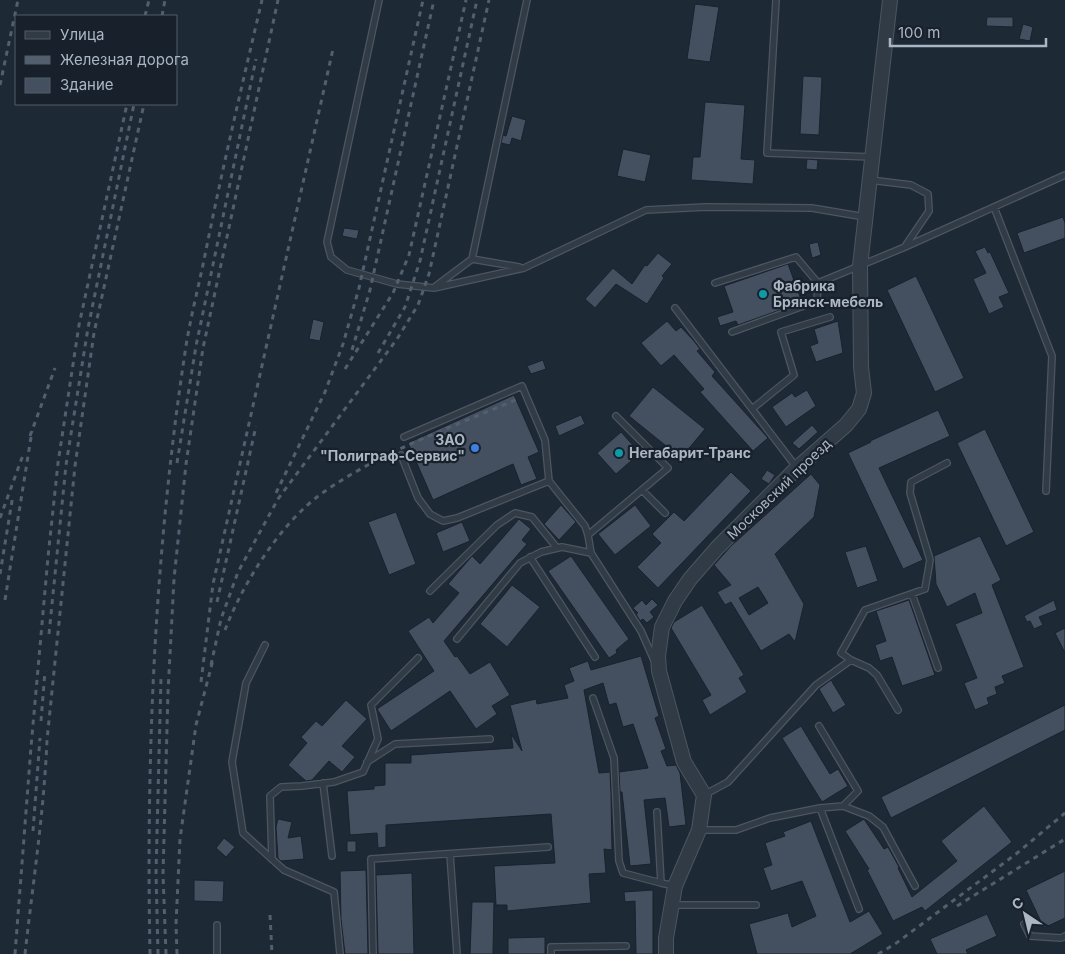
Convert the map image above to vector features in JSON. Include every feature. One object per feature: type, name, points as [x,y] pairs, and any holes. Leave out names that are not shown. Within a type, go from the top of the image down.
[{"type":"street","name":"Московский проезд","points":[[704,795],[684,762],[659,671],[658,656],[662,627],[675,601],[690,578],[717,548],[797,468],[846,425],[859,409],[864,393],[861,367],[860,266],[890,0]]},
{"type":"street","points":[[666,954],[666,938],[675,886],[699,830],[704,795]]},
{"type":"lane","points":[[379,0],[330,220],[327,242],[331,257],[347,270],[397,284],[434,288],[524,268],[646,210],[706,207],[812,208],[865,217]]},
{"type":"lane","points":[[434,288],[472,259],[527,0]]},
{"type":"lane","points":[[776,0],[767,153],[872,157]]},
{"type":"lane","points":[[818,283],[905,247],[1065,175]]},
{"type":"lane","points":[[869,180],[911,185],[928,194],[929,211],[905,247]]},
{"type":"lane","points":[[994,207],[1052,356],[1046,491]]},
{"type":"lane","points":[[715,283],[796,257],[818,283],[817,301],[732,332]]},
{"type":"lane","points":[[472,259],[524,268]]},
{"type":"lane","points":[[675,308],[797,468]]},
{"type":"lane","points":[[752,409],[794,375],[781,332],[830,317]]},
{"type":"lane","points":[[404,437],[522,386],[545,440],[549,481],[585,526],[591,553],[642,631],[659,671]]},
{"type":"lane","points":[[588,535],[668,468],[616,416]]},
{"type":"lane","points":[[401,456],[418,498],[430,514],[443,522],[549,481]]},
{"type":"lane","points":[[898,710],[876,675],[869,668],[841,653],[865,610],[925,589],[930,560],[910,494],[911,482],[947,463]]},
{"type":"lane","points":[[642,490],[665,513]]},
{"type":"lane","points":[[430,591],[497,525],[515,513],[532,517],[557,548]]},
{"type":"lane","points":[[457,639],[520,563],[541,552],[562,547],[591,553]]},
{"type":"lane","points":[[530,557],[595,657]]},
{"type":"lane","points":[[912,594],[938,668]]},
{"type":"lane","points":[[265,645],[246,683],[232,762],[243,833],[284,870],[334,892],[340,954]]},
{"type":"lane","points":[[272,859],[270,796],[281,787],[334,782],[362,772],[378,739],[371,705],[418,658]]},
{"type":"lane","points":[[704,795],[728,782],[816,685],[851,660]]},
{"type":"lane","points":[[593,698],[614,758],[619,861],[623,873],[675,886]]},
{"type":"lane","points":[[819,726],[858,791],[843,806]]},
{"type":"lane","points":[[367,762],[396,744],[490,739]]},
{"type":"lane","points":[[323,783],[332,856]]},
{"type":"lane","points":[[699,830],[736,830],[770,818],[820,808],[843,806],[869,816],[883,827],[915,886]]},
{"type":"lane","points":[[820,808],[859,909]]},
{"type":"lane","points":[[657,812],[661,883]]},
{"type":"lane","points":[[373,954],[371,859],[548,847]]},
{"type":"lane","points":[[450,854],[457,954]]},
{"type":"lane","points":[[672,905],[756,906]]},
{"type":"lane","points":[[1024,924],[1030,936],[1062,938],[1065,936]]},
{"type":"lane","points":[[217,925],[217,954]]},
{"type":"lane","points":[[551,954],[551,947],[626,946]]},
{"type":"building","points":[[695,4],[719,7],[710,62],[687,59]]},
{"type":"building","points":[[987,17],[1013,17],[1013,27],[986,26]]},
{"type":"building","points":[[1023,24],[1033,27],[1030,41],[1019,39]]},
{"type":"building","points":[[803,76],[822,77],[819,135],[800,134]]},
{"type":"building","points":[[705,102],[745,105],[741,159],[755,160],[753,184],[691,180],[693,157],[700,157]]},
{"type":"building","points":[[512,116],[526,120],[521,141],[512,138],[510,145],[501,143],[503,135],[506,136]]},
{"type":"building","points":[[623,149],[651,155],[645,182],[617,176]]},
{"type":"building","points":[[807,159],[818,160],[817,170],[806,169]]},
{"type":"building","points":[[1063,217],[1065,238],[1024,253],[1017,233]]},
{"type":"building","points":[[344,228],[359,230],[357,239],[342,236]]},
{"type":"building","points":[[818,242],[821,255],[812,258],[809,244]]},
{"type":"building","points":[[985,247],[988,253],[990,252],[1009,293],[999,297],[1004,307],[989,314],[973,279],[986,273],[975,251]]},
{"type":"building","points":[[658,253],[672,264],[662,276],[664,278],[647,304],[616,284],[595,308],[585,299],[613,268],[632,284],[645,265],[647,266]]},
{"type":"building","name":"Фабрика Брянск-мебель","points":[[788,264],[802,302],[738,325],[736,321],[720,326],[717,317],[733,312],[724,286]]},
{"type":"building","points":[[916,276],[964,378],[935,392],[887,290]]},
{"type":"building","points":[[313,319],[324,322],[320,341],[309,339]]},
{"type":"building","points":[[667,321],[676,331],[681,327],[694,341],[700,349],[697,351],[715,372],[712,376],[768,438],[753,451],[700,392],[704,389],[674,355],[661,366],[641,343]]},
{"type":"building","points":[[838,321],[843,353],[816,362],[810,346],[818,343],[814,329]]},
{"type":"building","points":[[543,360],[546,369],[531,374],[527,366]]},
{"type":"building","points":[[653,387],[705,429],[681,458],[629,416]]},
{"type":"building","points":[[807,390],[816,406],[786,427],[772,407],[792,393],[795,397]]},
{"type":"building","points":[[514,395],[539,452],[528,457],[537,479],[521,485],[513,464],[433,500],[408,443]]},
{"type":"building","points":[[938,410],[950,436],[879,468],[923,560],[903,569],[848,453]]},
{"type":"building","points":[[581,415],[585,424],[559,436],[555,426]]},
{"type":"building","points":[[812,425],[818,432],[799,449],[792,443]]},
{"type":"building","points":[[985,429],[1034,532],[1006,546],[957,443]]},
{"type":"building","name":"Негабарит-Транс","points":[[621,432],[640,453],[616,474],[597,453]]},
{"type":"building","points":[[767,470],[775,475],[769,484],[761,479]]},
{"type":"building","points":[[731,472],[751,491],[658,588],[637,567],[661,543],[652,534],[674,512],[684,521]]},
{"type":"building","points":[[811,474],[820,485],[814,517],[775,554],[804,604],[795,642],[789,634],[761,651],[731,602],[725,605],[717,592],[731,585],[714,565],[731,546]],"holes":[[[758,587],[768,603],[749,615],[739,598]]]},
{"type":"building","points":[[561,505],[576,522],[559,540],[544,524]]},
{"type":"building","points":[[635,505],[651,526],[615,555],[598,534]]},
{"type":"building","points":[[396,512],[416,564],[389,575],[368,522]]},
{"type":"building","points":[[519,519],[531,529],[522,540],[527,544],[444,641],[470,674],[490,662],[510,695],[492,706],[497,714],[476,729],[450,691],[391,731],[377,709],[434,671],[408,631],[429,617],[433,623],[459,593],[448,584],[472,556],[480,564]]},
{"type":"building","points":[[462,522],[470,541],[443,552],[436,533]]},
{"type":"building","points":[[980,536],[1001,580],[992,585],[1024,667],[1002,676],[1005,683],[995,687],[997,694],[987,698],[989,704],[975,710],[964,683],[977,678],[955,624],[982,613],[975,593],[947,607],[936,584],[934,556]]},
{"type":"building","points":[[866,546],[878,581],[857,588],[845,552]]},
{"type":"building","points":[[571,556],[629,639],[616,650],[617,653],[609,658],[548,571]]},
{"type":"building","points":[[512,585],[540,607],[507,647],[480,624]]},
{"type":"building","points":[[652,599],[658,605],[650,612],[654,617],[647,623],[643,619],[640,621],[636,614],[638,613],[633,608],[642,600],[646,605]]},
{"type":"building","points":[[909,600],[935,675],[902,686],[892,657],[880,661],[875,645],[886,641],[876,611]]},
{"type":"building","points":[[1054,600],[1057,610],[1039,617],[1043,625],[1034,629],[1030,621],[1027,622],[1024,616]]},
{"type":"building","points":[[702,605],[744,675],[739,678],[747,692],[710,715],[702,700],[711,695],[671,628],[674,622]]},
{"type":"building","points":[[1065,628],[1065,653],[1055,633]]},
{"type":"building","points":[[641,656],[659,716],[655,718],[666,749],[661,751],[667,766],[676,765],[680,773],[686,825],[669,827],[665,798],[644,800],[651,864],[630,866],[619,772],[648,768],[633,724],[623,727],[616,703],[609,705],[603,683],[584,690],[599,773],[610,772],[611,793],[612,850],[604,849],[606,873],[589,874],[591,903],[507,911],[507,905],[496,905],[494,866],[555,863],[551,814],[386,825],[386,847],[378,848],[377,833],[350,835],[347,791],[374,789],[374,786],[385,785],[385,763],[411,763],[411,755],[513,748],[511,734],[522,751],[510,705],[536,699],[537,704],[568,698],[564,685],[574,681],[569,668],[588,661],[591,670]]},
{"type":"building","points":[[831,680],[846,705],[833,713],[819,689]]},
{"type":"building","points":[[346,700],[367,719],[342,746],[355,757],[342,772],[329,761],[312,780],[306,781],[288,765],[307,743],[301,737],[316,721],[322,726]]},
{"type":"building","points":[[1065,705],[1065,730],[891,818],[881,797]]},
{"type":"building","points":[[801,726],[830,774],[838,769],[848,786],[822,802],[782,738]]},
{"type":"building","points":[[984,806],[1012,842],[925,911],[922,907],[893,921],[867,870],[869,869],[845,831],[864,819],[884,849],[888,847],[912,897],[957,861],[941,841]]},
{"type":"building","points":[[278,819],[292,822],[288,838],[301,836],[304,859],[281,861],[278,858],[276,827]]},
{"type":"building","points":[[811,821],[850,922],[869,911],[883,934],[850,954],[757,954],[749,924],[788,913],[792,927],[816,916],[802,881],[771,891],[763,868],[772,865],[765,843],[785,836],[783,832]]},
{"type":"building","points":[[224,838],[235,847],[226,857],[216,848]]},
{"type":"building","points":[[347,841],[356,841],[356,852],[347,852]]},
{"type":"building","points":[[366,870],[368,954],[345,954],[341,919],[340,871]]},
{"type":"building","points":[[1065,871],[1065,918],[1044,928],[1026,890]]},
{"type":"building","points":[[412,873],[414,954],[378,954],[376,875]]},
{"type":"building","points":[[194,880],[224,881],[223,902],[194,901]]},
{"type":"building","points":[[653,890],[653,954],[636,954],[635,901],[625,902],[624,892]]},
{"type":"building","points":[[472,902],[494,902],[493,954],[470,954]]},
{"type":"building","points":[[987,914],[997,936],[966,950],[968,954],[937,954],[930,939]]},
{"type":"building","points":[[545,937],[545,954],[508,954],[508,938]]},
{"type":"railway","points":[[0,85],[18,0]]},
{"type":"railway","points":[[145,15],[149,0]]},
{"type":"railway","points":[[162,15],[165,0]]},
{"type":"railway","points":[[150,954],[151,725],[160,573],[175,422],[190,323],[225,159],[262,0]]},
{"type":"railway","points":[[166,954],[163,874],[168,692],[174,579],[186,464],[203,348],[278,0]]},
{"type":"railway","points":[[276,493],[325,392],[343,344],[359,288],[423,0]]},
{"type":"railway","points":[[352,350],[370,290],[434,0]]},
{"type":"railway","points":[[345,369],[393,293],[409,255],[466,0]]},
{"type":"railway","points":[[378,353],[405,307],[420,261],[477,0]]},
{"type":"railway","points":[[211,665],[221,619],[238,572],[278,499],[397,339],[418,305],[429,274],[489,0]]},
{"type":"railway","points":[[201,682],[213,584],[333,49]]},
{"type":"railway","points":[[177,463],[196,346],[256,59]]},
{"type":"railway","points":[[15,954],[31,747],[58,463],[79,325],[127,105]]},
{"type":"railway","points":[[49,634],[66,465],[88,328],[134,105]]},
{"type":"railway","points":[[25,954],[41,820],[47,740],[75,466],[94,333],[144,105]]},
{"type":"railway","points":[[30,436],[55,368]]},
{"type":"railway","points":[[225,630],[252,574],[264,556],[291,521],[321,494],[393,452],[520,398]]},
{"type":"railway","points":[[217,602],[256,426]]},
{"type":"railway","points":[[5,600],[32,431]]},
{"type":"railway","points":[[0,518],[23,455]]},
{"type":"railway","points":[[0,574],[13,495]]},
{"type":"railway","points":[[177,954],[176,924],[180,839],[196,725],[213,660]]},
{"type":"railway","points":[[41,721],[45,671]]},
{"type":"railway","points":[[158,954],[156,873],[161,678]]},
{"type":"railway","points":[[33,831],[40,738]]},
{"type":"railway","points":[[878,954],[895,944],[1016,854],[1065,813]]},
{"type":"railway","points":[[957,906],[1065,839]]},
{"type":"railway","points":[[270,915],[272,954]]},
{"type":"place","name":"Фабрика Брянск-мебель","points":[[763,294]]},
{"type":"place","name":"ЗАО \"Полиграф-Сервис\"","points":[[475,448]]},
{"type":"place","name":"Негабарит-Транс","points":[[619,453]]}]
